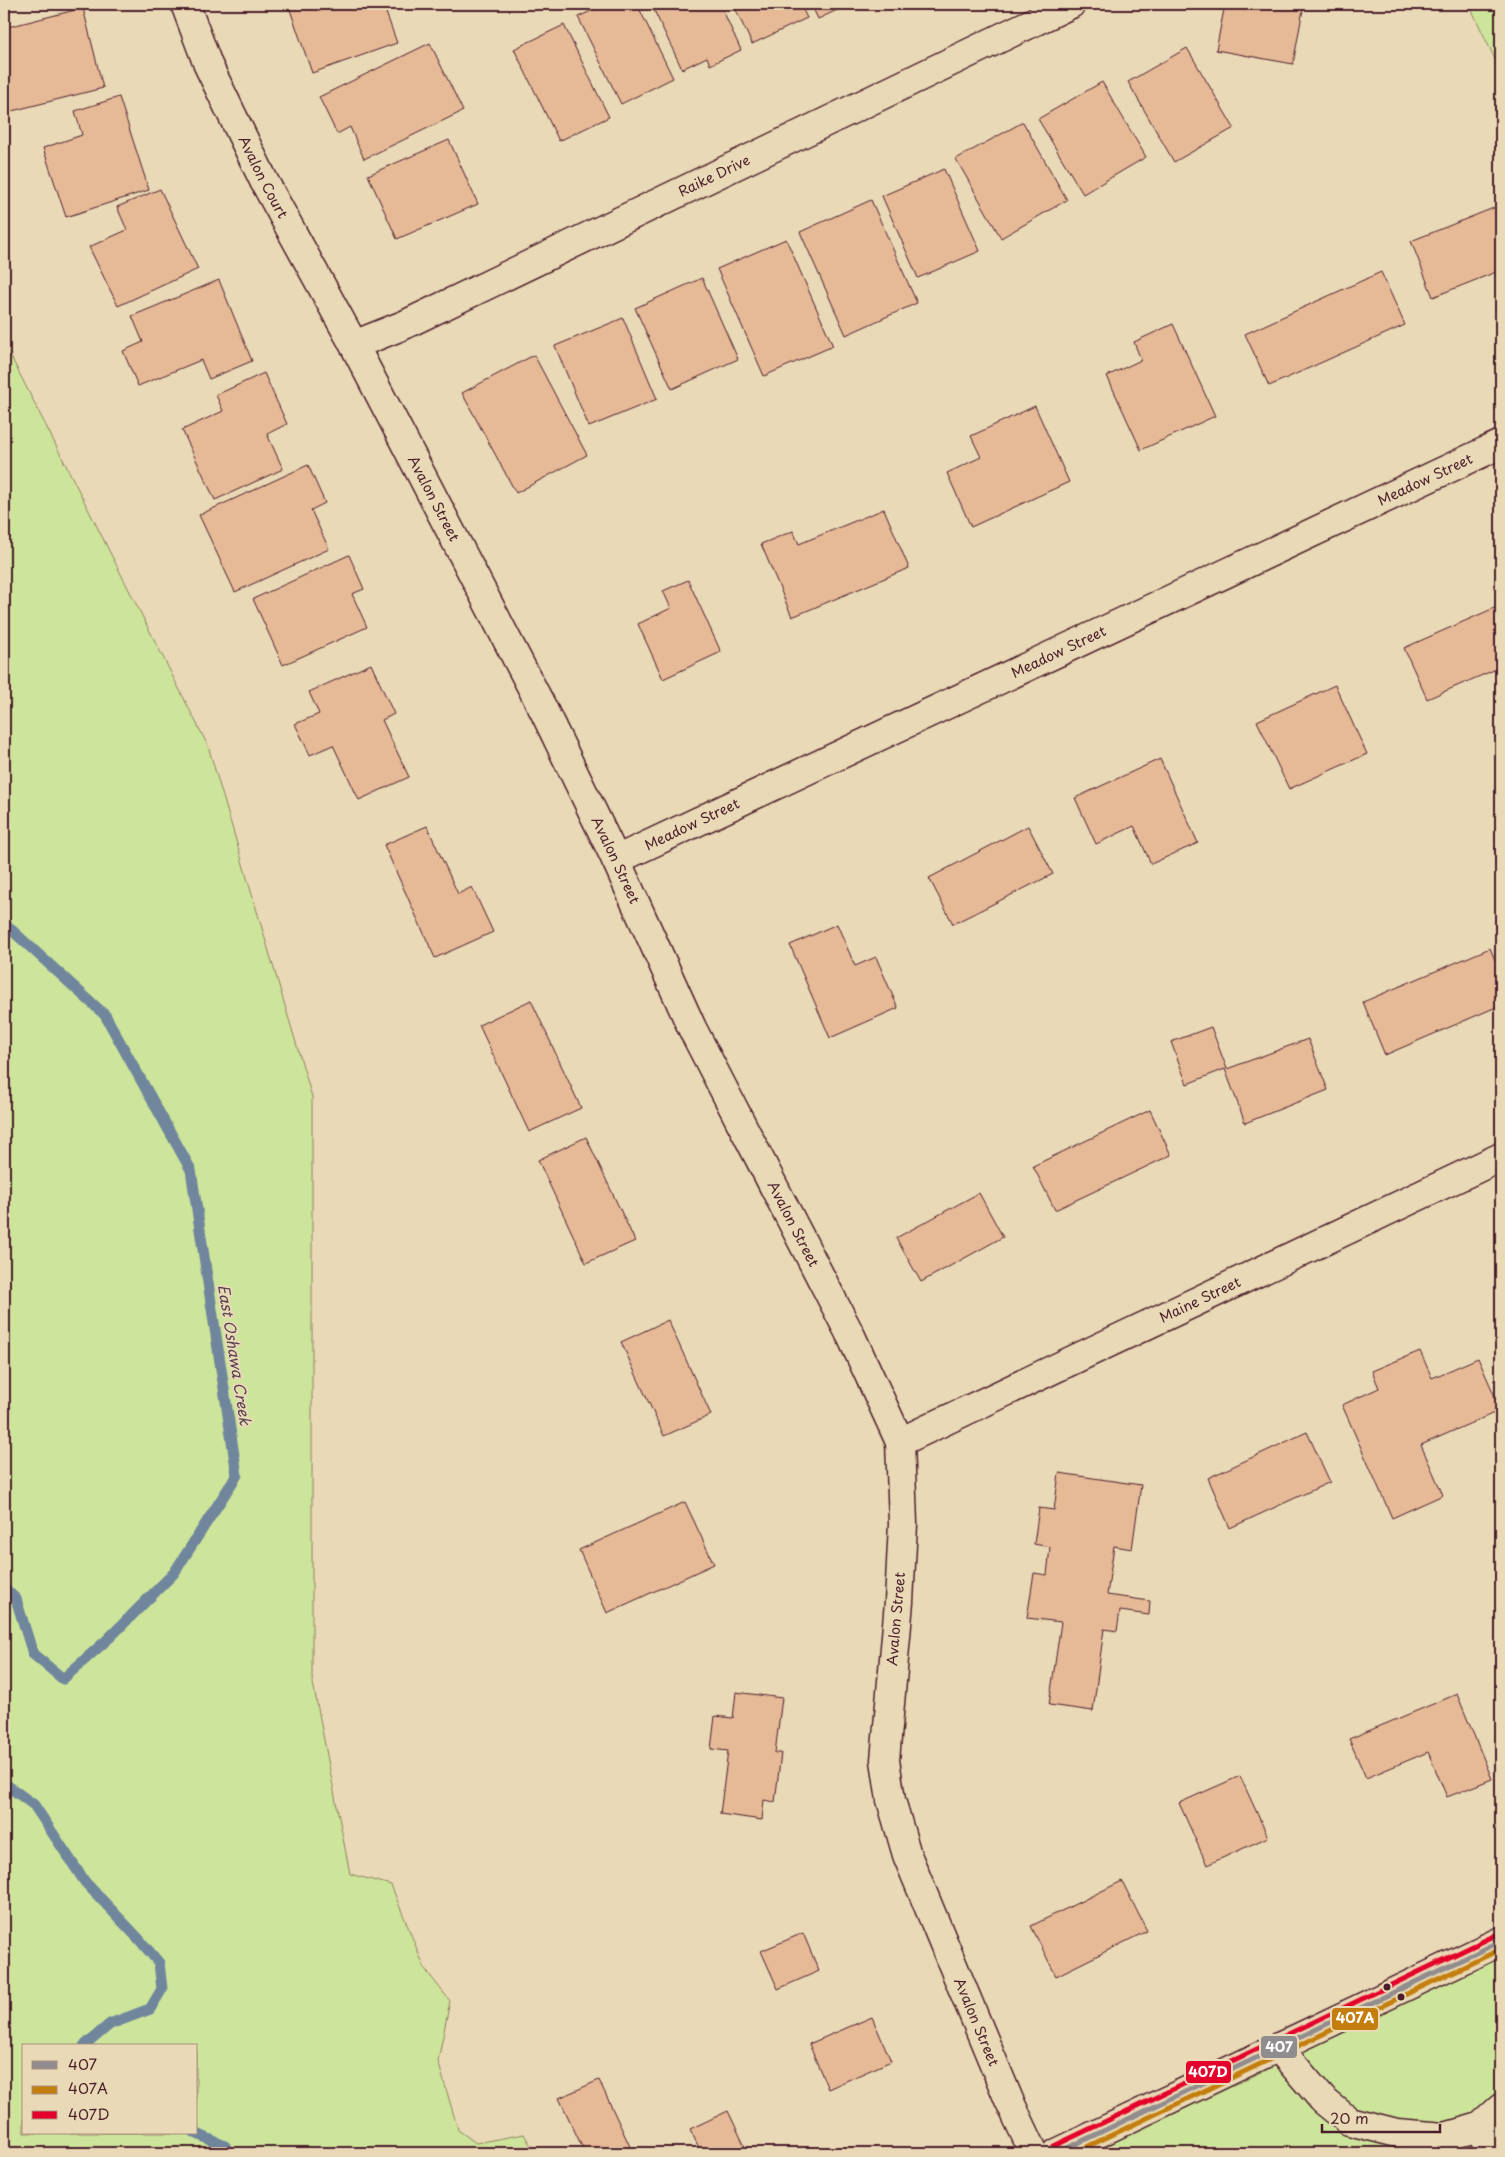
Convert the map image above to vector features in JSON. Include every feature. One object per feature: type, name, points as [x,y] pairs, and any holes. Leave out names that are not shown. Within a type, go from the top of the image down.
[{"type":"street","name":"Avalon Court","points":[[185,4],[208,65],[264,182],[354,345]]},
{"type":"street","name":"Raike Drive","points":[[354,345],[404,325],[1071,4]]},
{"type":"street","name":"Avalon Street","points":[[354,345],[543,709],[616,860],[692,1028],[851,1336],[900,1442],[903,1524],[900,1602],[885,1760],[891,1800],[908,1855],[1009,2100],[1034,2153]]},
{"type":"street","name":"Meadow Street","points":[[616,860],[1501,444]]},
{"type":"street","name":"Maine Street","points":[[900,1442],[1501,1157]]},
{"type":"street","points":[[1056,2153],[1501,1941]]},
{"type":"street","points":[[1278,2047],[1322,2100],[1349,2120],[1397,2133],[1446,2137],[1480,2126],[1501,2108]]},
{"type":"street","points":[[1480,2126],[1493,2153]]},
{"type":"green space","points":[[1469,4],[1501,4],[1501,72]]},
{"type":"green space","points":[[4,343],[208,746],[312,1097],[312,1678],[350,1874],[391,1885],[425,1969],[450,2001],[438,2061],[458,2130],[476,2143],[524,2134],[535,2153],[4,2153]]},
{"type":"green space","points":[[1501,1948],[1501,2153],[1051,2153]]},
{"type":"building","points":[[288,4],[383,4],[397,43],[312,73]]},
{"type":"building","points":[[606,4],[637,4],[673,78],[621,104],[578,17]]},
{"type":"building","points":[[651,4],[720,4],[741,50],[710,65],[707,57],[682,69]]},
{"type":"building","points":[[733,4],[800,4],[807,18],[752,44]]},
{"type":"building","points":[[811,4],[850,4],[818,19]]},
{"type":"building","points":[[1225,4],[1304,4],[1293,64],[1216,50]]},
{"type":"building","points":[[83,8],[103,88],[4,113],[4,28]]},
{"type":"building","points":[[564,25],[609,117],[559,141],[514,49]]},
{"type":"building","points":[[430,43],[463,111],[364,159],[350,127],[337,134],[319,97]]},
{"type":"building","points":[[1187,48],[1234,128],[1174,162],[1128,82]]},
{"type":"building","points":[[1102,82],[1146,157],[1083,194],[1038,119]]},
{"type":"building","points":[[119,97],[149,190],[66,217],[43,148],[82,135],[75,111]]},
{"type":"building","points":[[1023,122],[1067,200],[1001,238],[956,159]]},
{"type":"building","points":[[449,140],[478,204],[397,239],[368,175]]},
{"type":"building","points":[[944,169],[980,251],[918,278],[882,196]]},
{"type":"building","points":[[160,189],[198,269],[118,306],[89,247],[127,230],[117,207]]},
{"type":"building","points":[[871,200],[917,303],[846,335],[800,232]]},
{"type":"building","points":[[1501,205],[1501,270],[1433,297],[1411,241]]},
{"type":"building","points":[[786,239],[833,346],[764,376],[717,269]]},
{"type":"building","points":[[1381,272],[1405,325],[1269,386],[1245,334]]},
{"type":"building","points":[[702,278],[738,359],[672,389],[635,308]]},
{"type":"building","points":[[219,280],[252,361],[209,379],[201,360],[138,386],[123,351],[143,342],[132,316]]},
{"type":"building","points":[[623,318],[657,399],[589,427],[555,346]]},
{"type":"building","points":[[1173,324],[1215,416],[1141,450],[1107,376],[1141,360],[1134,342]]},
{"type":"building","points":[[534,355],[587,455],[516,493],[462,393]]},
{"type":"building","points":[[264,373],[287,424],[267,434],[283,469],[215,500],[182,430],[223,411],[216,395]]},
{"type":"building","points":[[1035,406],[1069,482],[971,527],[947,473],[981,457],[971,436]]},
{"type":"building","points":[[308,465],[325,503],[311,510],[329,549],[235,592],[199,515]]},
{"type":"building","points":[[884,509],[909,568],[792,617],[761,544],[793,531],[799,544]]},
{"type":"building","points":[[349,555],[364,589],[352,594],[367,627],[283,665],[253,599]]},
{"type":"building","points":[[688,580],[721,652],[663,679],[638,624],[671,608],[663,591]]},
{"type":"building","points":[[1501,605],[1501,667],[1427,699],[1404,648]]},
{"type":"building","points":[[371,664],[394,714],[382,720],[409,777],[359,800],[333,745],[310,755],[295,724],[319,714],[309,692]]},
{"type":"building","points":[[1335,685],[1367,754],[1289,789],[1257,721]]},
{"type":"building","points":[[1160,759],[1198,843],[1151,864],[1134,826],[1096,844],[1075,798]]},
{"type":"building","points":[[427,826],[458,894],[472,887],[493,932],[435,958],[384,845]]},
{"type":"building","points":[[1028,826],[1053,874],[953,924],[929,878]]},
{"type":"building","points":[[837,924],[855,966],[876,957],[898,1008],[830,1038],[790,945]]},
{"type":"building","points":[[1490,948],[1501,974],[1501,1005],[1385,1055],[1363,1002]]},
{"type":"building","points":[[531,1000],[581,1108],[529,1132],[479,1025]]},
{"type":"building","points":[[1211,1027],[1227,1069],[1308,1039],[1328,1090],[1245,1123],[1225,1069],[1187,1084],[1171,1042]]},
{"type":"building","points":[[1150,1110],[1171,1155],[1055,1210],[1033,1166]]},
{"type":"building","points":[[586,1137],[635,1241],[586,1263],[538,1160]]},
{"type":"building","points":[[979,1193],[1003,1237],[921,1282],[896,1238]]},
{"type":"building","points":[[668,1320],[711,1415],[664,1436],[621,1342]]},
{"type":"building","points":[[1420,1351],[1432,1378],[1478,1358],[1501,1410],[1421,1445],[1443,1495],[1392,1518],[1342,1405],[1379,1388],[1372,1371]]},
{"type":"building","points":[[1307,1432],[1330,1482],[1230,1528],[1208,1478]]},
{"type":"building","points":[[1059,1473],[1141,1485],[1132,1549],[1114,1546],[1107,1595],[1150,1601],[1149,1615],[1120,1611],[1117,1631],[1104,1629],[1093,1711],[1049,1705],[1061,1622],[1027,1618],[1034,1573],[1047,1575],[1050,1547],[1034,1544],[1039,1508],[1054,1510]]},
{"type":"building","points":[[685,1502],[714,1564],[607,1613],[579,1550]]},
{"type":"building","points":[[736,1692],[782,1698],[775,1753],[781,1753],[775,1802],[764,1800],[762,1820],[720,1814],[728,1751],[711,1749],[715,1716],[733,1718]]},
{"type":"building","points":[[1457,1694],[1492,1779],[1447,1797],[1428,1752],[1366,1778],[1349,1739]]},
{"type":"building","points":[[1240,1776],[1268,1837],[1207,1865],[1179,1803]]},
{"type":"building","points":[[1122,1881],[1147,1931],[1056,1976],[1031,1926]]},
{"type":"building","points":[[803,1933],[819,1971],[778,1989],[761,1951]]},
{"type":"building","points":[[872,2017],[891,2061],[828,2089],[809,2044]]},
{"type":"building","points":[[599,2080],[633,2153],[585,2153],[559,2098]]},
{"type":"building","points":[[728,2111],[748,2153],[694,2153],[700,2150],[690,2129]]},
{"type":"waterway","name":"East Oshawa Creek","points":[[4,923],[105,1015],[191,1170],[237,1475],[174,1573],[109,1638],[63,1679],[33,1654],[16,1599],[4,1588]]},
{"type":"waterway","name":"East Oshawa Creek","points":[[4,1787],[8,1786],[34,1805],[85,1882],[159,1963],[162,1989],[150,2009],[110,2024],[86,2044]]},
{"type":"waterway","name":"East Oshawa Creek","points":[[197,2134],[225,2146],[229,2153]]},
{"type":"transit line","name":"407D","points":[[1054,2146],[1498,1934]]},
{"type":"transit line","name":"407","points":[[1057,2153],[1501,1941]]},
{"type":"transit line","name":"407A","points":[[1074,2153],[1501,1949]]}]
